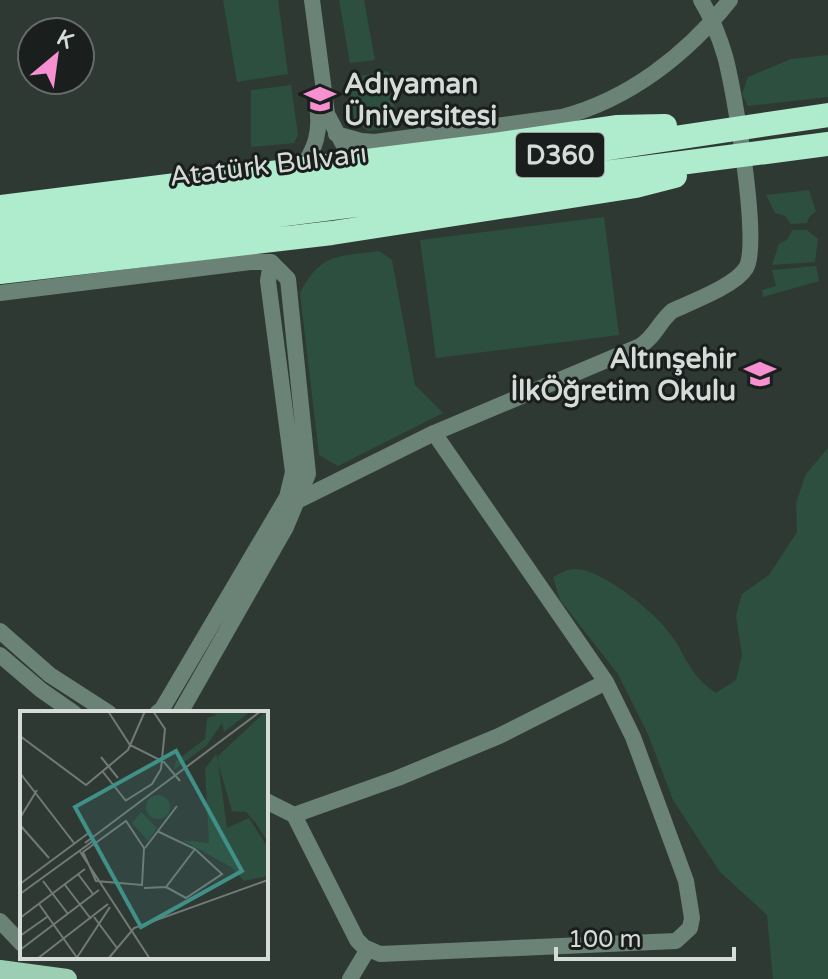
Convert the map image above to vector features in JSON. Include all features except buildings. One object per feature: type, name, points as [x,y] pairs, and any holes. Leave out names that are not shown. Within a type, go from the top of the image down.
[{"type":"highway","name":"Atatürk Bulvarı","points":[[0,227],[292,193],[828,115]]},
{"type":"highway","points":[[0,207],[616,127],[759,124]]},
{"type":"highway","name":"Atatürk Bulvarı","points":[[0,251],[828,144]]},
{"type":"highway","points":[[0,272],[332,233],[621,188],[764,154]]},
{"type":"main road","points":[[0,970],[67,979]]},
{"type":"street","points":[[300,170],[317,142],[320,122],[303,0]]},
{"type":"street","points":[[312,0],[327,114],[344,146],[369,161]]},
{"type":"street","points":[[158,711],[292,499],[434,433],[640,346],[649,340],[672,311],[744,272],[751,250],[748,198],[732,88],[714,21],[701,0]]},
{"type":"street","points":[[336,134],[375,142],[562,117],[584,111],[649,77],[674,60],[714,21],[730,0]]},
{"type":"street","points":[[0,293],[271,262],[268,281],[293,472],[292,499],[286,527],[181,711]]},
{"type":"street","points":[[268,802],[294,815],[357,940],[380,954],[676,941],[684,936],[692,918],[686,881],[633,737],[606,682],[434,433]]},
{"type":"street","points":[[0,631],[50,675],[106,711]]},
{"type":"street","points":[[0,655],[71,711]]},
{"type":"street","points":[[294,815],[398,778],[499,736],[606,682]]},
{"type":"street","points":[[0,921],[20,942]]},
{"type":"street","points":[[350,979],[368,949]]},
{"type":"green space","points":[[223,0],[278,0],[288,74],[237,82]]},
{"type":"green space","points":[[339,0],[364,0],[375,60],[350,63]]},
{"type":"green space","points":[[828,55],[828,97],[748,106],[742,94],[748,77],[791,59]]},
{"type":"green space","points":[[388,71],[398,127],[369,131],[355,123],[348,78]]},
{"type":"green space","points":[[291,85],[298,135],[294,143],[251,147],[251,90]]},
{"type":"green space","points":[[809,190],[816,211],[807,223],[791,224],[785,216],[775,213],[766,195]]},
{"type":"green space","points":[[604,217],[619,335],[436,358],[420,240]]},
{"type":"green space","points":[[792,230],[807,230],[818,239],[815,262],[772,265],[779,244],[788,239]]},
{"type":"green space","points":[[379,251],[392,260],[415,385],[443,413],[338,466],[319,455],[300,293],[323,263],[342,256]]},
{"type":"green space","points":[[816,266],[819,281],[763,297],[762,290],[776,286],[772,270]]},
{"type":"green space","points":[[828,448],[828,979],[773,979],[767,915],[720,872],[673,800],[648,734],[618,674],[560,600],[553,577],[570,569],[587,571],[628,594],[664,626],[694,673],[716,693],[736,680],[742,655],[736,616],[742,594],[769,575],[797,532],[796,503],[806,474]]},
{"type":"place","name":"Adıyaman Üniversitesi","points":[[320,99]]},
{"type":"place","name":"Altınşehir İlkÖğretim Okulu","points":[[760,374]]}]
